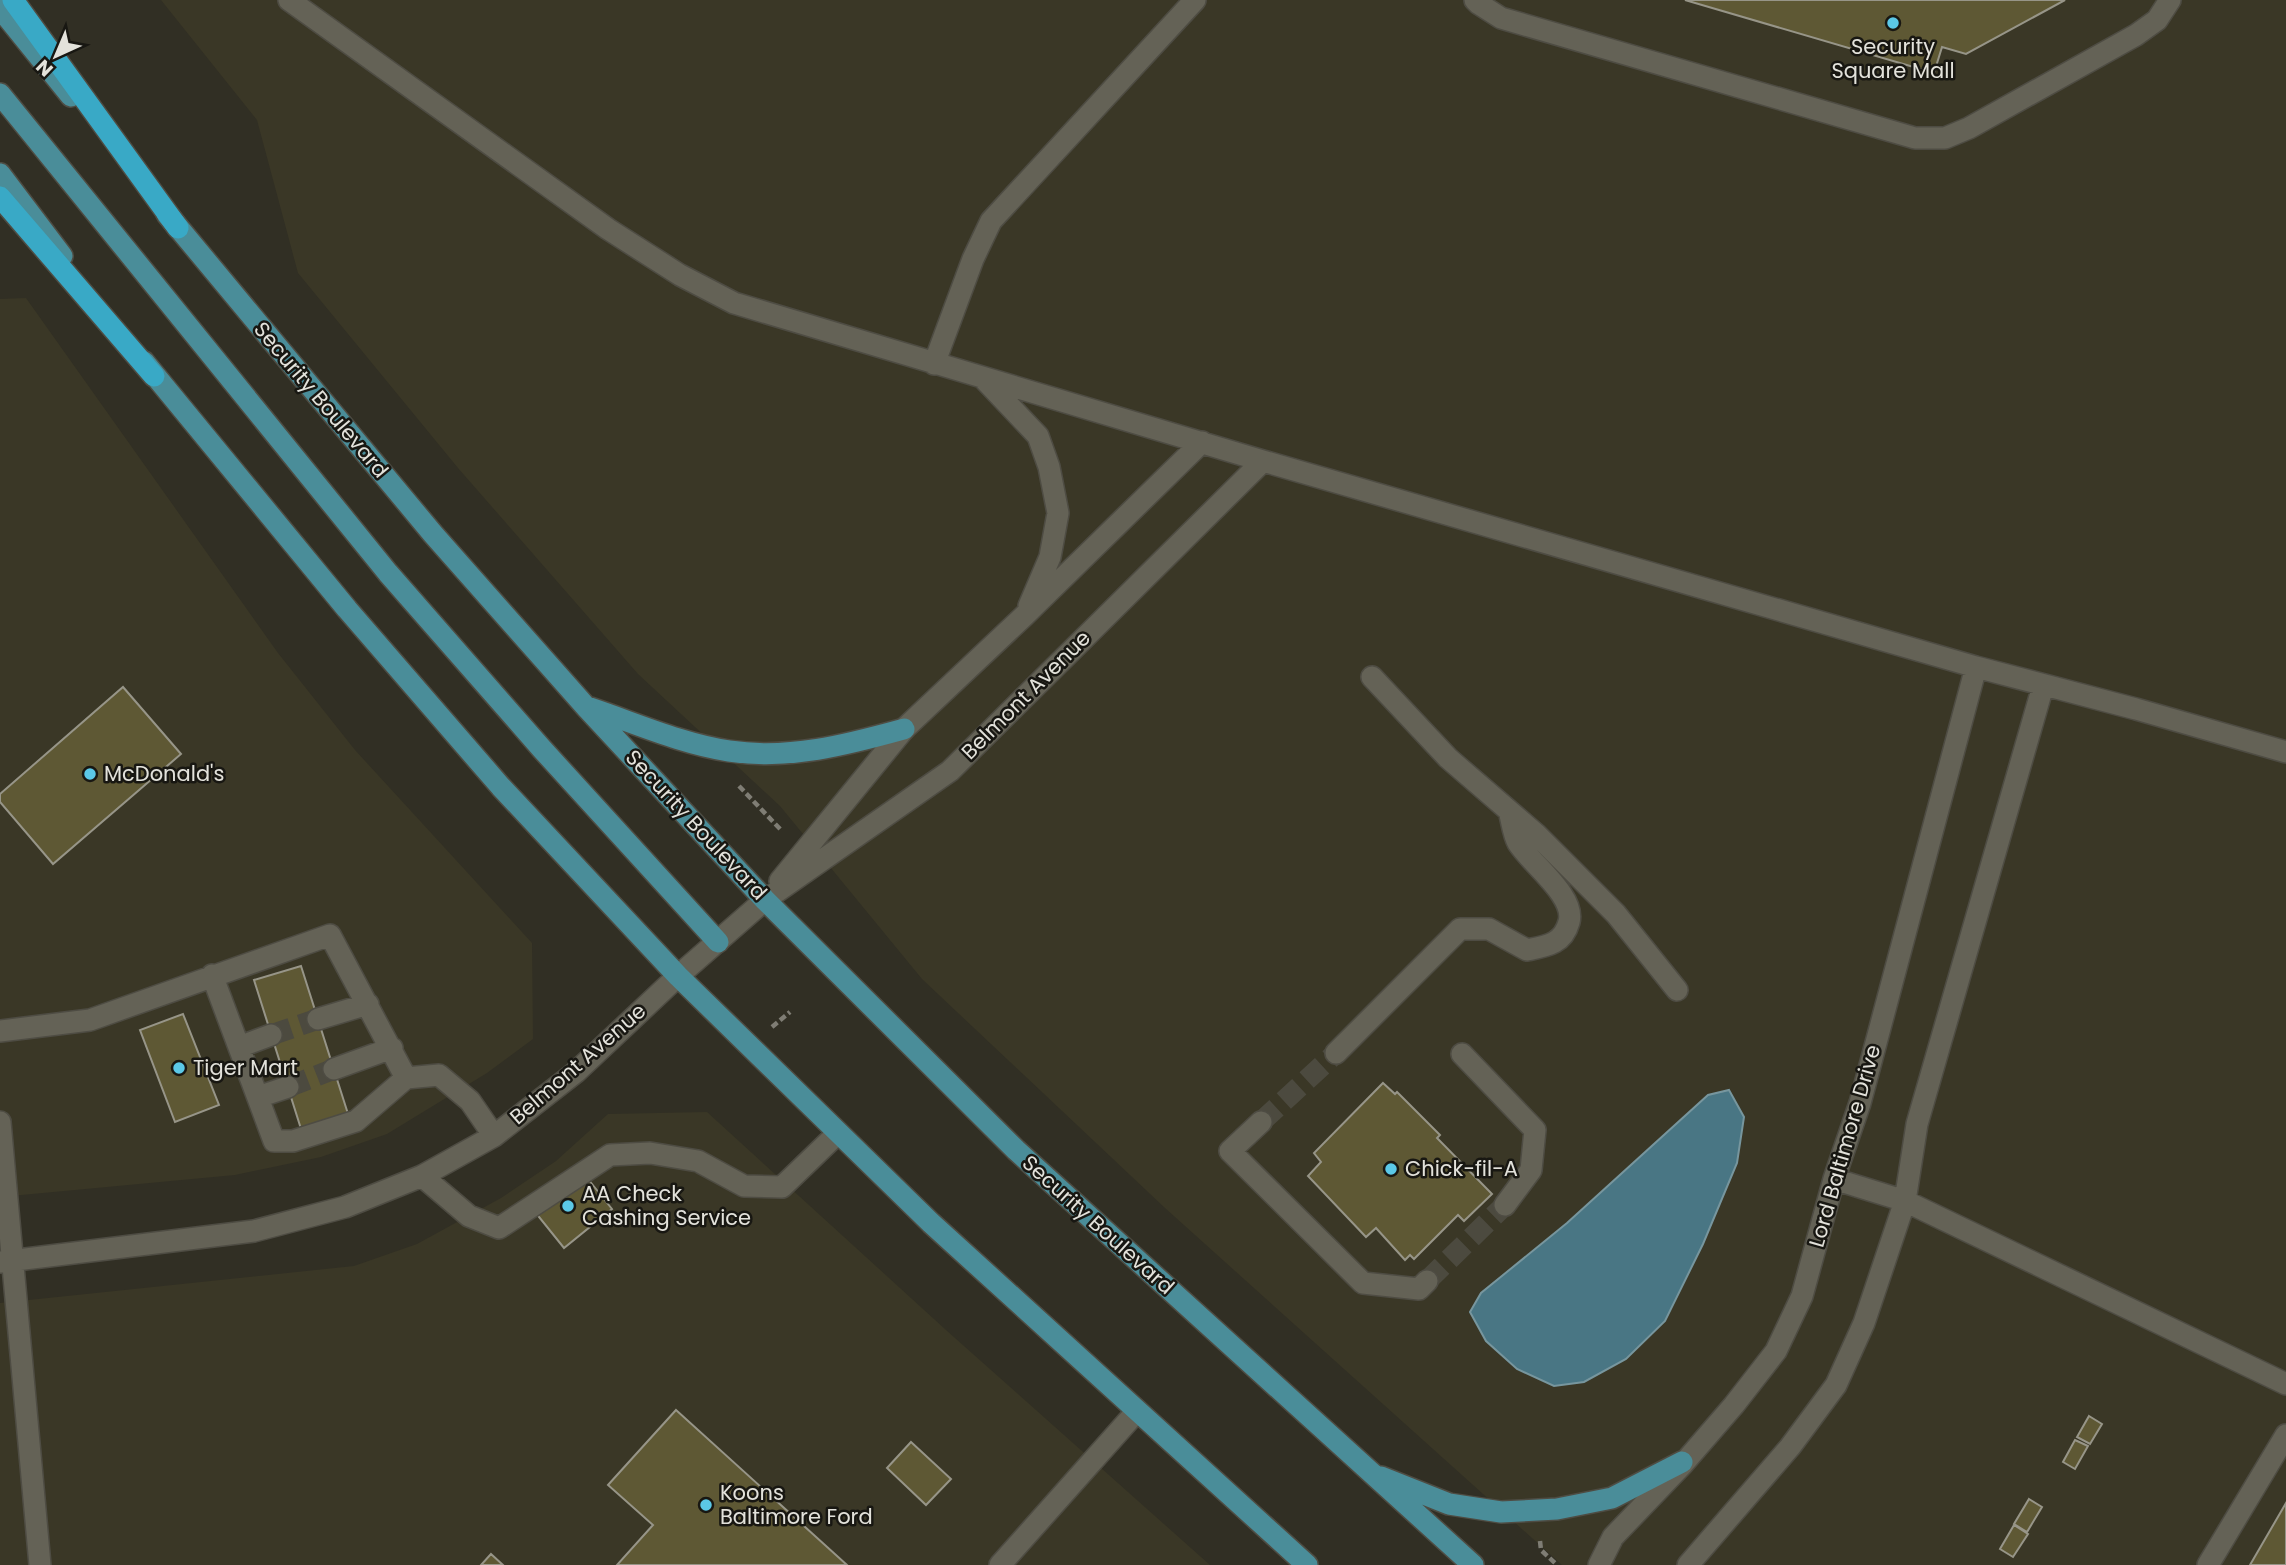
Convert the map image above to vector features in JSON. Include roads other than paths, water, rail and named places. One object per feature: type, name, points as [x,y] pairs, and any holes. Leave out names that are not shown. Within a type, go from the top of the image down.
[{"type":"highway","points":[[13,0],[178,228]]},
{"type":"highway","points":[[0,197],[154,376]]},
{"type":"main road","name":"Security Boulevard","points":[[0,8],[178,228],[433,534],[586,706],[765,900],[1016,1150],[1473,1565]]},
{"type":"main road","points":[[0,94],[388,573],[542,749],[718,942]]},
{"type":"main road","points":[[0,174],[154,376],[346,609],[491,777],[678,976],[931,1223],[1307,1565]]},
{"type":"main road","points":[[586,706],[684,740],[729,751],[787,754],[845,746],[904,729]]},
{"type":"main road","points":[[1367,1471],[1450,1504],[1501,1511],[1557,1509],[1612,1498],[1682,1462]]},
{"type":"street","points":[[289,0],[608,229],[680,275],[734,303],[1263,461],[1976,667],[2286,752]]},
{"type":"street","points":[[934,364],[973,259],[991,221],[1195,0]]},
{"type":"street","points":[[1475,0],[1501,18],[1915,138],[1945,138],[1969,128],[2136,35],[2157,20],[2170,0]]},
{"type":"street","points":[[984,379],[1038,436],[1049,467],[1058,513],[1050,557],[1024,616]]},
{"type":"street","name":"Belmont Avenue","points":[[765,900],[904,729],[1202,442]]},
{"type":"street","name":"Belmont Avenue","points":[[7,1261],[254,1231],[345,1207],[422,1176],[494,1136],[576,1072],[678,976],[765,900],[950,771],[1263,461]]},
{"type":"street","name":"Lord Baltimore Drive","points":[[1599,1565],[1613,1536],[1734,1405],[1776,1351],[1802,1296],[1834,1179],[1860,1103],[1976,667]]},
{"type":"street","points":[[1372,677],[1448,758],[1536,834],[1616,914],[1677,990]]},
{"type":"street","points":[[1688,1565],[1790,1447],[1836,1385],[1864,1323],[1905,1201],[1917,1124],[2043,686]]},
{"type":"street","points":[[1336,1053],[1460,929],[1489,929],[1527,950],[1551,945],[1566,933],[1571,916],[1566,900],[1517,842],[1509,811]]},
{"type":"street","points":[[0,1031],[90,1020],[330,934],[406,1078]]},
{"type":"street","points":[[212,975],[274,1140],[293,1141],[356,1121],[406,1078],[439,1075],[470,1101],[494,1136]]},
{"type":"street","points":[[318,1019],[368,1004]]},
{"type":"street","points":[[239,1047],[271,1035]]},
{"type":"street","points":[[334,1069],[392,1048]]},
{"type":"street","points":[[1462,1054],[1535,1130],[1531,1170],[1505,1205]]},
{"type":"street","points":[[258,1097],[288,1087]]},
{"type":"street","points":[[0,1122],[7,1261],[40,1565]]},
{"type":"street","points":[[1261,1122],[1230,1151],[1363,1283],[1419,1289],[1427,1281]]},
{"type":"street","points":[[422,1176],[469,1216],[499,1228],[610,1155],[650,1153],[698,1161],[744,1186],[782,1187],[838,1133]]},
{"type":"street","points":[[1834,1179],[1905,1201],[2286,1384]]},
{"type":"street","points":[[1000,1565],[1137,1411]]},
{"type":"street","points":[[2208,1565],[2286,1435]]},
{"type":"water","points":[[1729,1090],[1744,1117],[1737,1163],[1703,1244],[1665,1321],[1626,1359],[1584,1382],[1554,1386],[1517,1369],[1486,1341],[1470,1312],[1481,1293],[1567,1223],[1708,1095]]},
{"type":"tunnel","points":[[271,1035],[318,1019]]},
{"type":"tunnel","points":[[1261,1122],[1336,1053]]},
{"type":"tunnel","points":[[288,1087],[334,1069]]},
{"type":"tunnel","points":[[1427,1281],[1505,1205]]},
{"type":"place","name":"Security Square Mall","points":[[1893,23]]},
{"type":"place","name":"McDonald's","points":[[90,774]]},
{"type":"place","name":"Tiger Mart","points":[[179,1068]]},
{"type":"place","name":"Chick-fil-A","points":[[1391,1169]]},
{"type":"place","name":"AA Check Cashing Service","points":[[568,1206]]},
{"type":"place","name":"Koons Baltimore Ford","points":[[706,1505]]}]
